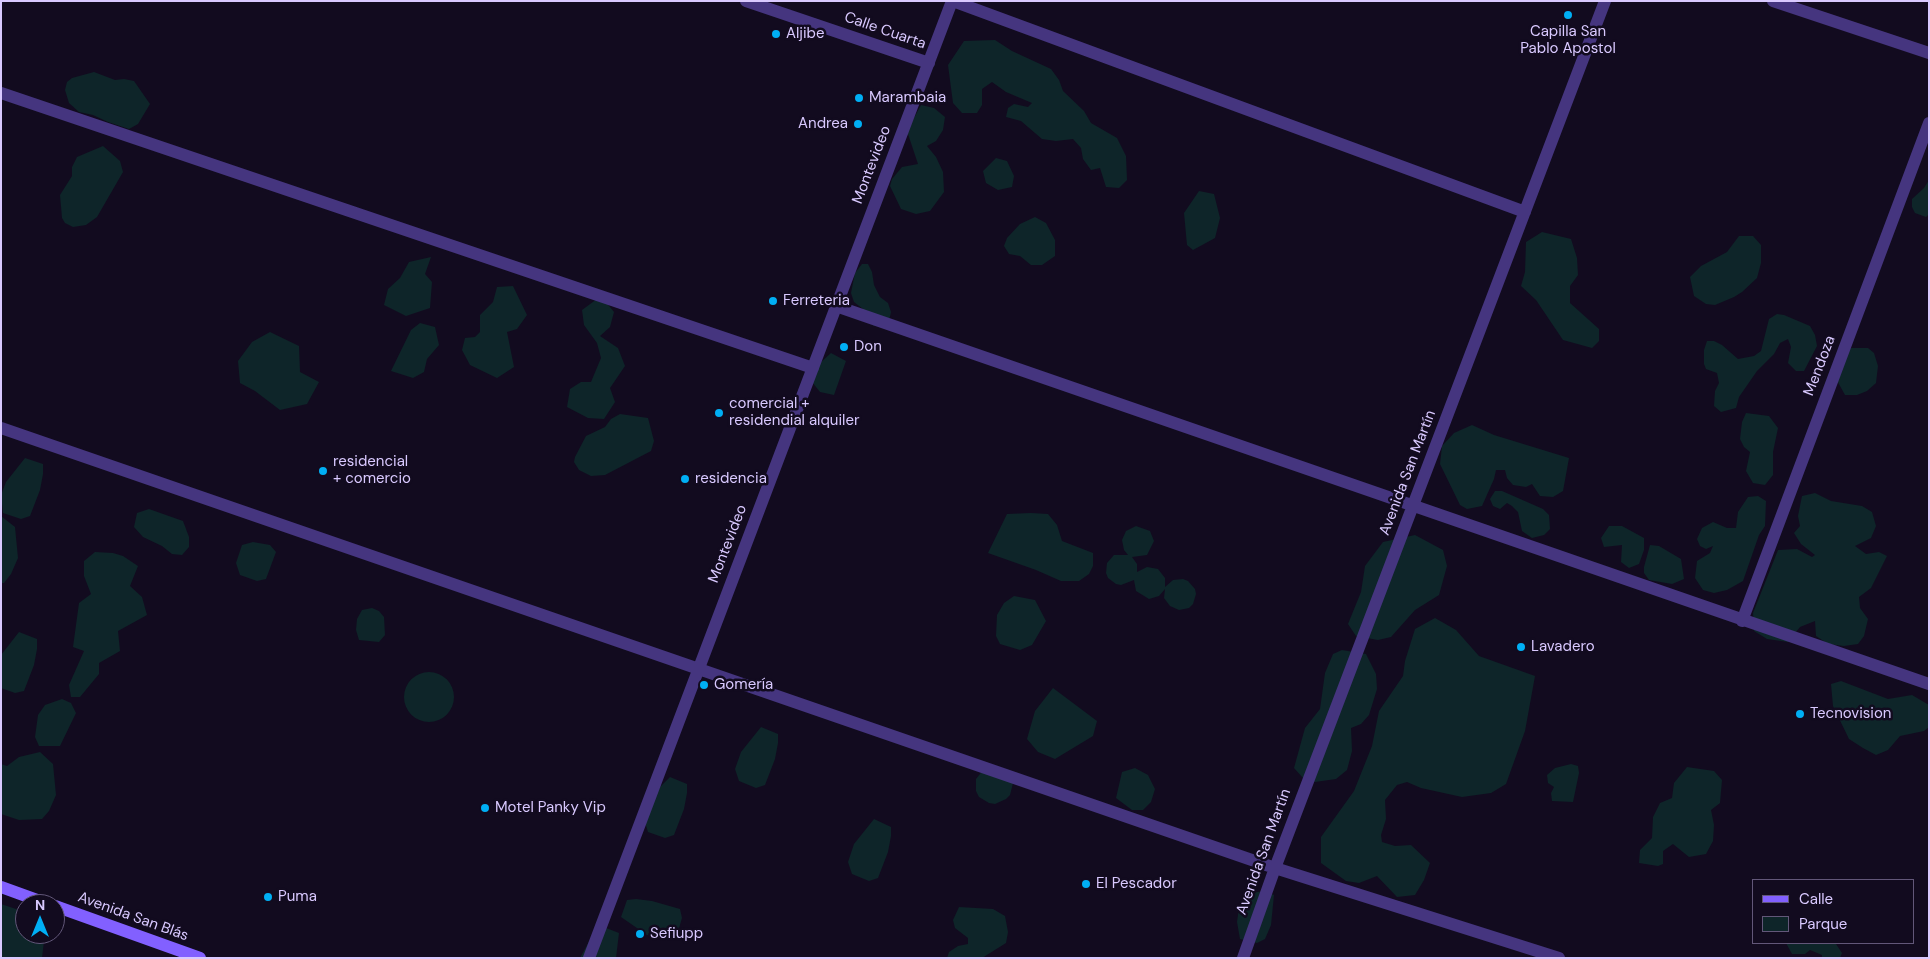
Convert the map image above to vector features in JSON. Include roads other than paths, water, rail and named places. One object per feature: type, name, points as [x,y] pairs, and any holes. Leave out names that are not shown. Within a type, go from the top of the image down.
[{"type":"street","name":"Calle Cuarta","points":[[746,1],[928,63]]},
{"type":"street","name":"Montevideo","points":[[589,958],[952,1]]},
{"type":"street","points":[[952,1],[1525,212]]},
{"type":"street","name":"Avenida San Martín","points":[[1243,958],[1275,868],[1605,1]]},
{"type":"street","points":[[1773,1],[1929,53]]},
{"type":"street","points":[[1,92],[813,368]]},
{"type":"street","name":"Mendoza","points":[[1742,620],[1929,123]]},
{"type":"street","points":[[836,306],[1929,684]]},
{"type":"street","points":[[1,428],[1275,868],[1559,958]]},
{"type":"street","points":[[1,887],[20,894]]},
{"type":"street","name":"Avenida San Blás","points":[[65,910],[200,958]]},
{"type":"place","name":"Capilla San Pablo Apostol","points":[[1568,15]]},
{"type":"place","name":"Aljibe","points":[[776,34]]},
{"type":"place","name":"Marambaia","points":[[859,98]]},
{"type":"place","name":"Andrea","points":[[858,124]]},
{"type":"place","name":"Ferreteria","points":[[773,301]]},
{"type":"place","name":"Don","points":[[844,347]]},
{"type":"place","name":"comercial + residendial alquiler","points":[[719,413]]},
{"type":"place","name":"residencial + comercio","points":[[323,471]]},
{"type":"place","name":"residencia","points":[[685,479]]},
{"type":"place","name":"Lavadero","points":[[1521,647]]},
{"type":"place","name":"Gomería","points":[[704,685]]},
{"type":"place","name":"Tecnovision","points":[[1800,714]]},
{"type":"place","name":"Motel Panky Vip","points":[[485,808]]},
{"type":"place","name":"El Pescador","points":[[1086,884]]},
{"type":"place","name":"Puma","points":[[268,897]]},
{"type":"place","name":"Sefiupp","points":[[640,934]]}]
